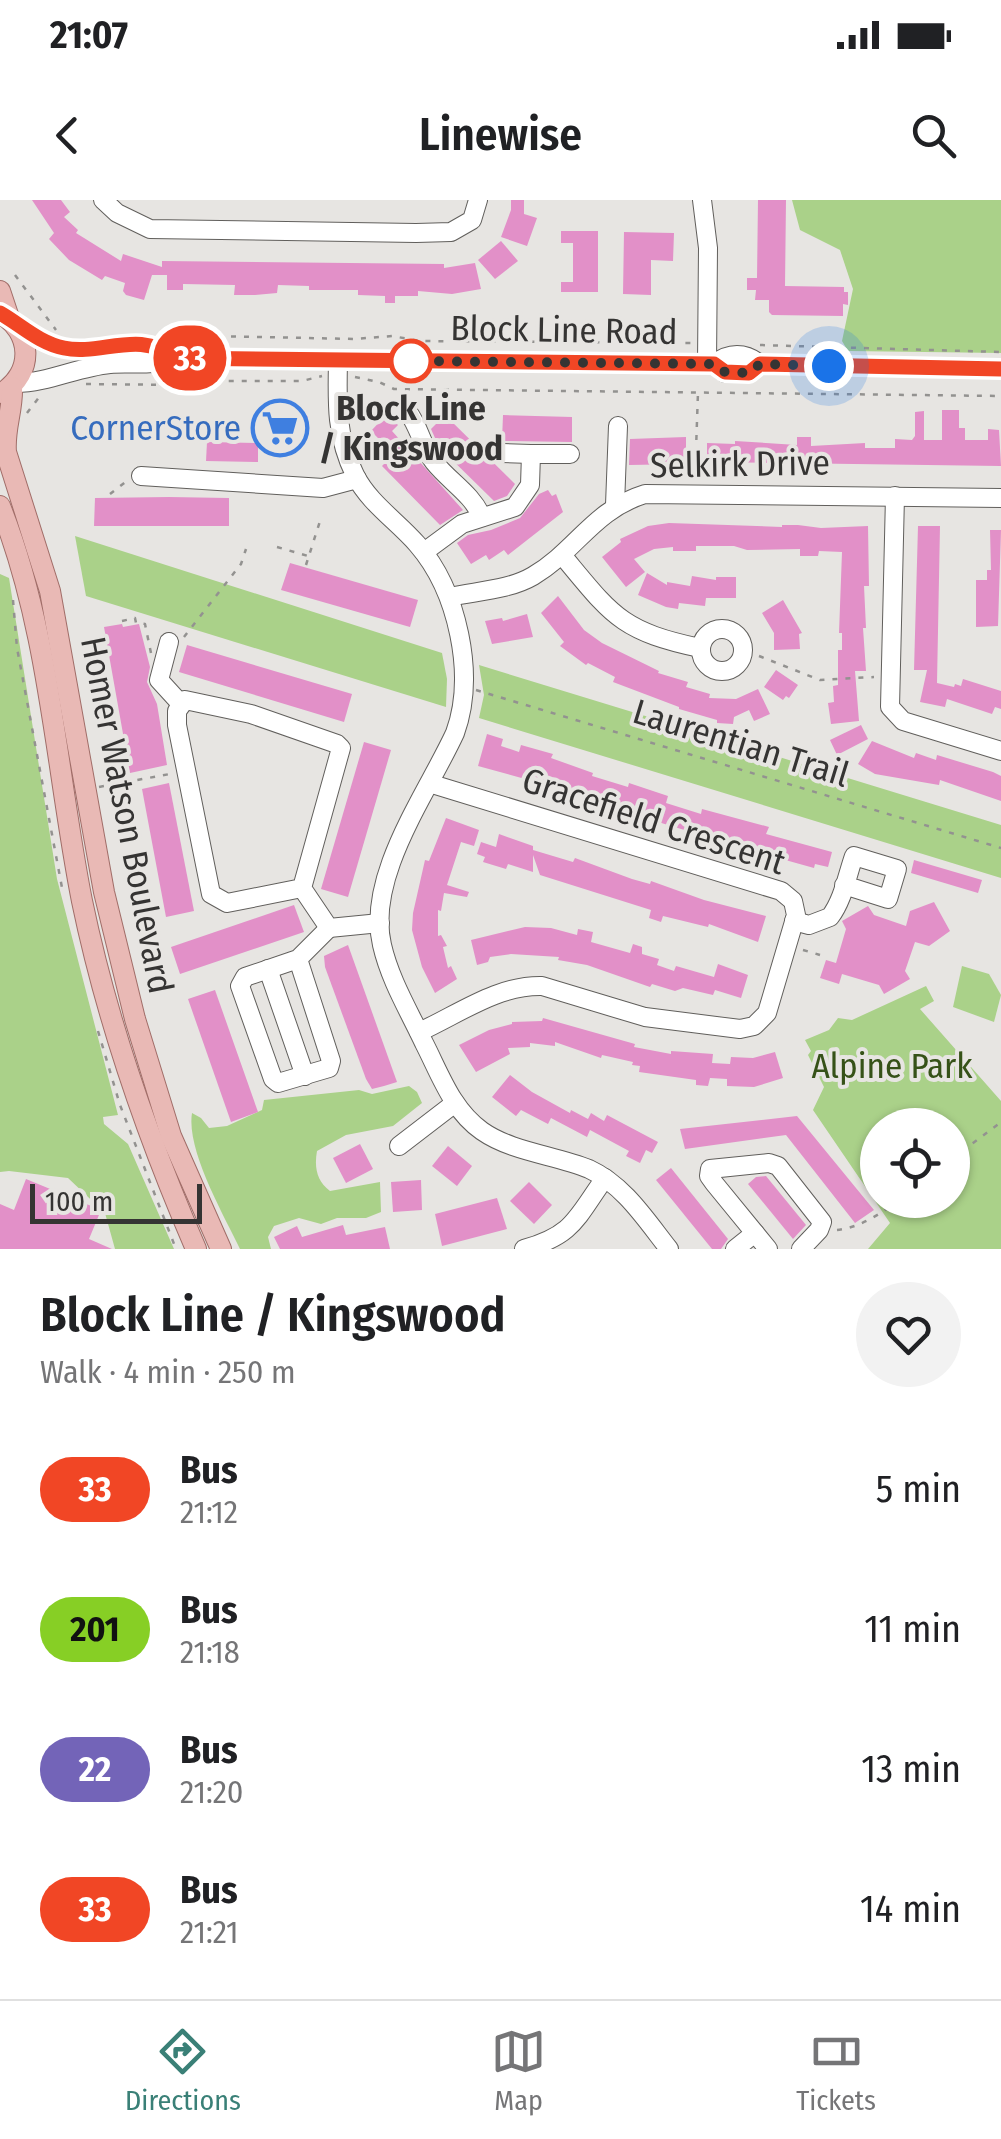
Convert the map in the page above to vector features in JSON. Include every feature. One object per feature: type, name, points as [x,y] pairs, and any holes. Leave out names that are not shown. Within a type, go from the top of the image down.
[{"type":"main road","points":[[7,283],[9,320]]},
{"type":"main road","name":"Homer Watson Boulevard","points":[[9,320],[26,350],[26,362],[9,388],[12,404],[5,429],[6,452],[50,591],[104,892],[135,1019],[171,1136],[221,1249]]},
{"type":"main road","name":"Homer Watson Boulevard","points":[[0,506],[34,618],[82,902],[114,1033],[153,1150],[196,1249]]},
{"type":"street","points":[[103,200],[116,213],[150,229],[416,233],[451,232],[472,220],[478,200]]},
{"type":"street","points":[[702,200],[708,248],[711,364]]},
{"type":"street","name":"Block Line Road","points":[[9,320],[68,349],[160,346],[173,358]]},
{"type":"street","name":"Block Line Road","points":[[9,388],[112,364],[156,365],[173,358],[711,364],[725,372],[749,373],[760,364],[1001,370]]},
{"type":"street","points":[[338,362],[338,428],[357,479],[441,576],[450,597],[465,689],[455,734],[393,858],[381,901],[381,942],[392,978],[454,1103],[484,1133],[605,1178],[626,1196],[669,1249]]},
{"type":"street","points":[[408,412],[434,462],[475,502],[482,517]]},
{"type":"street","points":[[615,505],[618,426]]},
{"type":"street","points":[[502,453],[570,454]]},
{"type":"street","points":[[424,552],[448,532],[514,507],[530,485],[531,454]]},
{"type":"street","points":[[141,476],[322,488],[357,479]]},
{"type":"street","name":"Selkirk Drive","points":[[450,597],[530,577],[562,555],[615,505],[645,494],[1001,498]]},
{"type":"street","points":[[894,496],[890,707],[903,720],[1001,750]]},
{"type":"street","points":[[562,555],[614,616],[647,634],[700,648]]},
{"type":"street","points":[[170,642],[159,680],[180,703]]},
{"type":"street","points":[[180,703],[192,699],[244,712],[342,748],[302,888],[329,928]]},
{"type":"street","points":[[180,703],[177,725],[214,898],[226,903],[302,888]]},
{"type":"street","name":"Gracefield Crescent","points":[[419,1032],[506,990],[524,986],[542,986],[644,1017],[740,1029],[754,1026],[767,1013],[794,921],[793,901],[780,891],[432,784]]},
{"type":"street","points":[[794,921],[809,925],[830,917],[844,885]]},
{"type":"street","points":[[298,959],[331,1061],[329,1068],[284,1084],[275,1083],[240,986],[245,977],[298,959],[329,928],[380,923]]},
{"type":"street","points":[[268,969],[306,1076]]},
{"type":"street","points":[[399,1146],[454,1103]]},
{"type":"street","points":[[768,1249],[709,1176],[712,1168],[769,1163],[778,1166],[821,1218],[821,1226],[801,1249]]},
{"type":"street","points":[[524,1249],[552,1241],[570,1229],[605,1178]]},
{"type":"street","points":[[735,1249],[755,1233]]},
{"type":"path","points":[[7,283],[60,336]]},
{"type":"path","points":[[188,336],[694,343]]},
{"type":"path","points":[[762,393],[760,364],[1001,352]]},
{"type":"path","points":[[73,384],[183,385],[302,381],[320,376]]},
{"type":"path","points":[[356,377],[394,389],[1001,396]]},
{"type":"path","points":[[696,479],[698,392]]},
{"type":"path","points":[[23,424],[35,398],[45,394]]},
{"type":"path","points":[[110,494],[124,482],[141,476]]},
{"type":"path","points":[[306,565],[321,518]]},
{"type":"path","points":[[277,546],[309,556]]},
{"type":"path","points":[[170,642],[185,637],[241,564],[246,549]]},
{"type":"path","points":[[759,656],[820,680],[890,676]]},
{"type":"path","name":"Laurentian Trail","points":[[465,689],[486,692],[1001,848]]},
{"type":"path","points":[[98,788],[186,770]]},
{"type":"path","points":[[787,945],[820,955]]},
{"type":"path","points":[[970,1145],[1001,1122]]},
{"type":"path","points":[[821,1226],[846,1229],[871,1218]]},
{"type":"green space","points":[[792,200],[1001,200],[1001,353],[848,351],[842,341],[853,289],[840,250],[800,230]]},
{"type":"green space","points":[[75,536],[442,653],[447,679],[446,707],[86,596]]},
{"type":"green space","points":[[0,574],[9,578],[57,879],[118,1115],[103,1117],[104,1124],[128,1144],[174,1249],[115,1249],[105,1213],[68,1178],[0,1172]]},
{"type":"green space","points":[[479,665],[1001,825],[1001,878],[479,718],[484,695]]},
{"type":"green space","points":[[962,966],[989,974],[1001,995],[994,1022],[953,1007]]},
{"type":"green space","name":"Alpine Park","points":[[926,986],[934,1001],[920,1009],[1001,1101],[1001,1249],[868,1249],[890,1223],[887,1218],[970,1218],[970,1108],[860,1108],[860,1179],[813,1110],[824,1087],[805,1040],[829,1030],[838,1018],[852,1020]]},
{"type":"green space","points":[[409,1086],[422,1103],[393,1126],[346,1135],[317,1151],[318,1174],[330,1191],[380,1182],[381,1212],[321,1224],[299,1218],[274,1226],[268,1237],[271,1249],[240,1249],[200,1163],[192,1113],[209,1128],[227,1126],[262,1110],[264,1100],[359,1090],[372,1094]]},
{"type":"building","points":[[32,200],[61,200],[70,212],[64,217],[78,230],[76,233],[121,261],[123,254],[162,267],[162,261],[444,264],[444,268],[475,263],[481,289],[452,294],[418,291],[418,296],[395,296],[395,303],[385,303],[385,296],[358,295],[358,290],[309,290],[309,286],[278,285],[277,293],[255,295],[234,295],[235,285],[183,284],[183,290],[167,290],[167,275],[152,275],[144,300],[126,295],[125,283],[105,276],[102,280],[69,260],[49,239],[54,233]]},
{"type":"building","points":[[511,200],[524,200],[524,214],[537,218],[527,246],[501,237]]},
{"type":"building","points":[[758,200],[786,200],[785,286],[844,287],[848,305],[843,304],[843,316],[772,315],[769,300],[755,300],[756,290],[747,290],[747,278],[757,278]]},
{"type":"building","points":[[561,231],[598,231],[598,292],[561,292],[561,282],[573,282],[573,243],[561,243]]},
{"type":"building","points":[[624,232],[674,233],[673,261],[651,260],[651,295],[623,294]]},
{"type":"building","points":[[501,241],[518,261],[495,279],[478,260]]},
{"type":"building","points":[[296,405],[308,417],[289,433],[294,440],[271,429],[262,407],[278,422]]},
{"type":"building","points":[[942,410],[959,410],[959,428],[965,428],[965,440],[988,440],[988,429],[999,430],[1001,466],[707,462],[707,443],[797,445],[797,437],[811,437],[811,446],[865,443],[865,448],[895,448],[895,439],[912,440],[915,412],[924,411],[924,440],[942,440]]},
{"type":"building","points":[[387,414],[398,425],[392,431],[463,510],[440,525],[382,466],[386,462],[375,451],[383,443],[371,431]]},
{"type":"building","points":[[445,415],[515,484],[507,496],[494,501],[439,447],[431,429]]},
{"type":"building","points":[[503,415],[572,417],[572,442],[502,441]]},
{"type":"building","points":[[686,437],[686,464],[629,465],[630,439]]},
{"type":"building","points":[[207,442],[258,443],[258,462],[206,461]]},
{"type":"building","points":[[548,490],[552,496],[556,494],[563,512],[508,555],[504,550],[489,560],[486,555],[471,564],[457,543],[468,535],[520,518],[539,494]]},
{"type":"building","points":[[95,498],[229,498],[229,526],[94,526]]},
{"type":"building","points":[[648,526],[868,526],[869,586],[864,586],[863,628],[866,671],[855,671],[859,721],[831,724],[828,703],[834,702],[838,650],[842,650],[842,552],[819,551],[818,556],[800,556],[800,549],[654,549],[634,559],[645,572],[626,587],[602,557],[620,539]]},
{"type":"building","points":[[918,526],[940,526],[937,683],[961,686],[963,679],[1001,691],[1001,709],[995,707],[992,714],[947,699],[945,707],[920,702],[927,670],[914,670]]},
{"type":"building","points":[[990,530],[1001,530],[998,626],[976,627],[976,580],[987,580],[987,570],[991,570]]},
{"type":"building","points":[[290,563],[418,600],[410,627],[281,590]]},
{"type":"building","points":[[647,573],[667,585],[690,586],[692,576],[716,580],[736,577],[736,598],[706,598],[705,606],[679,603],[678,609],[666,607],[638,595]]},
{"type":"building","points":[[558,596],[584,630],[602,643],[658,673],[688,682],[686,687],[710,694],[709,698],[736,699],[758,689],[770,714],[754,721],[749,710],[734,717],[733,724],[717,723],[613,682],[615,677],[586,665],[560,646],[564,642],[541,613]]},
{"type":"building","points":[[783,600],[802,633],[800,649],[774,650],[774,633],[762,613]]},
{"type":"building","points":[[527,614],[533,637],[492,644],[485,621]]},
{"type":"building","points":[[139,624],[150,667],[147,682],[157,704],[167,765],[130,773],[104,627]]},
{"type":"building","points":[[187,645],[352,694],[344,722],[179,672]]},
{"type":"building","points":[[776,670],[798,685],[789,698],[783,700],[764,687]]},
{"type":"building","points":[[861,725],[868,739],[837,755],[830,740]]},
{"type":"building","points":[[487,734],[503,739],[501,746],[519,752],[521,745],[553,754],[551,758],[593,773],[592,776],[668,796],[666,803],[769,827],[766,834],[832,852],[828,867],[815,864],[814,868],[760,853],[596,802],[597,799],[478,766]]},
{"type":"building","points":[[872,741],[914,758],[916,753],[936,760],[937,755],[993,772],[1001,776],[1001,801],[940,780],[939,785],[875,774],[858,764]]},
{"type":"building","points":[[364,742],[391,750],[348,897],[321,889]]},
{"type":"building","points":[[169,783],[194,911],[166,917],[142,789]]},
{"type":"building","points":[[446,818],[479,830],[474,846],[461,842],[447,885],[469,892],[467,897],[444,893],[441,911],[438,910],[438,936],[447,946],[443,947],[448,968],[451,966],[457,979],[435,993],[422,967],[412,930],[413,913],[425,860],[429,861]]},
{"type":"building","points":[[499,834],[533,846],[533,850],[573,862],[575,858],[632,879],[650,884],[651,881],[766,916],[758,942],[709,924],[708,927],[663,916],[661,922],[649,918],[651,910],[540,875],[533,855],[533,872],[483,862],[485,857],[477,854],[481,842],[496,847]]},
{"type":"building","points":[[914,860],[982,880],[978,893],[911,873]]},
{"type":"building","points":[[934,902],[950,931],[929,946],[915,942],[905,971],[910,979],[884,994],[879,985],[842,974],[839,984],[820,978],[826,960],[836,963],[846,929],[842,921],[868,906],[874,915],[906,926],[910,911]]},
{"type":"building","points":[[294,905],[304,932],[180,974],[171,947]]},
{"type":"building","points":[[525,927],[577,935],[578,929],[593,932],[591,942],[630,953],[633,944],[642,947],[642,954],[659,959],[657,965],[674,971],[676,966],[714,977],[718,964],[748,975],[741,998],[715,990],[713,995],[652,984],[650,987],[587,965],[558,960],[559,957],[511,954],[490,957],[488,962],[477,965],[471,940]]},
{"type":"building","points":[[348,945],[397,1082],[372,1089],[325,967],[324,956]]},
{"type":"building","points":[[215,990],[258,1112],[231,1122],[188,999]]},
{"type":"building","points":[[543,1018],[635,1044],[634,1047],[671,1054],[713,1054],[712,1063],[730,1064],[731,1057],[753,1058],[775,1052],[783,1078],[754,1087],[727,1086],[727,1079],[710,1078],[708,1086],[696,1085],[696,1080],[639,1072],[640,1066],[632,1065],[633,1062],[602,1055],[601,1058],[555,1042],[555,1046],[530,1043],[530,1047],[508,1048],[510,1054],[476,1072],[459,1045],[512,1022]]},
{"type":"building","points":[[510,1075],[570,1113],[571,1110],[588,1119],[591,1113],[604,1121],[607,1115],[658,1142],[652,1153],[646,1150],[640,1163],[626,1156],[629,1151],[590,1130],[587,1137],[551,1118],[548,1124],[521,1110],[516,1116],[492,1097]]},
{"type":"building","points":[[797,1116],[860,1193],[862,1218],[855,1223],[786,1135],[685,1149],[680,1129]]},
{"type":"building","points":[[360,1144],[373,1169],[346,1183],[333,1158]]},
{"type":"building","points":[[448,1146],[472,1166],[457,1186],[432,1166]]},
{"type":"building","points":[[671,1168],[728,1239],[721,1249],[712,1249],[656,1180]]},
{"type":"building","points":[[766,1176],[806,1225],[793,1239],[748,1184],[756,1177]]},
{"type":"building","points":[[26,1179],[101,1210],[89,1239],[112,1249],[0,1249],[0,1204],[14,1210]]},
{"type":"building","points":[[421,1180],[422,1210],[393,1212],[391,1182]]},
{"type":"building","points":[[529,1182],[552,1205],[534,1224],[510,1201]]},
{"type":"building","points":[[497,1198],[507,1229],[442,1246],[435,1214]]},
{"type":"building","points":[[343,1225],[346,1235],[385,1227],[390,1249],[280,1249],[274,1237],[297,1226],[302,1237]]},
{"type":"bus line","name":"33","points":[[0,313],[18,328],[60,348],[160,346],[173,358],[714,364],[725,372],[749,373],[760,364],[1001,369]]},
{"type":"place","name":"Block Line / Kingswood","points":[[411,361]]},
{"type":"place","name":"CornerStore","points":[[280,428]]},
{"type":"route","points":[[411,361],[407,361],[714,364],[725,372],[749,373],[760,364],[829,366]]}]
